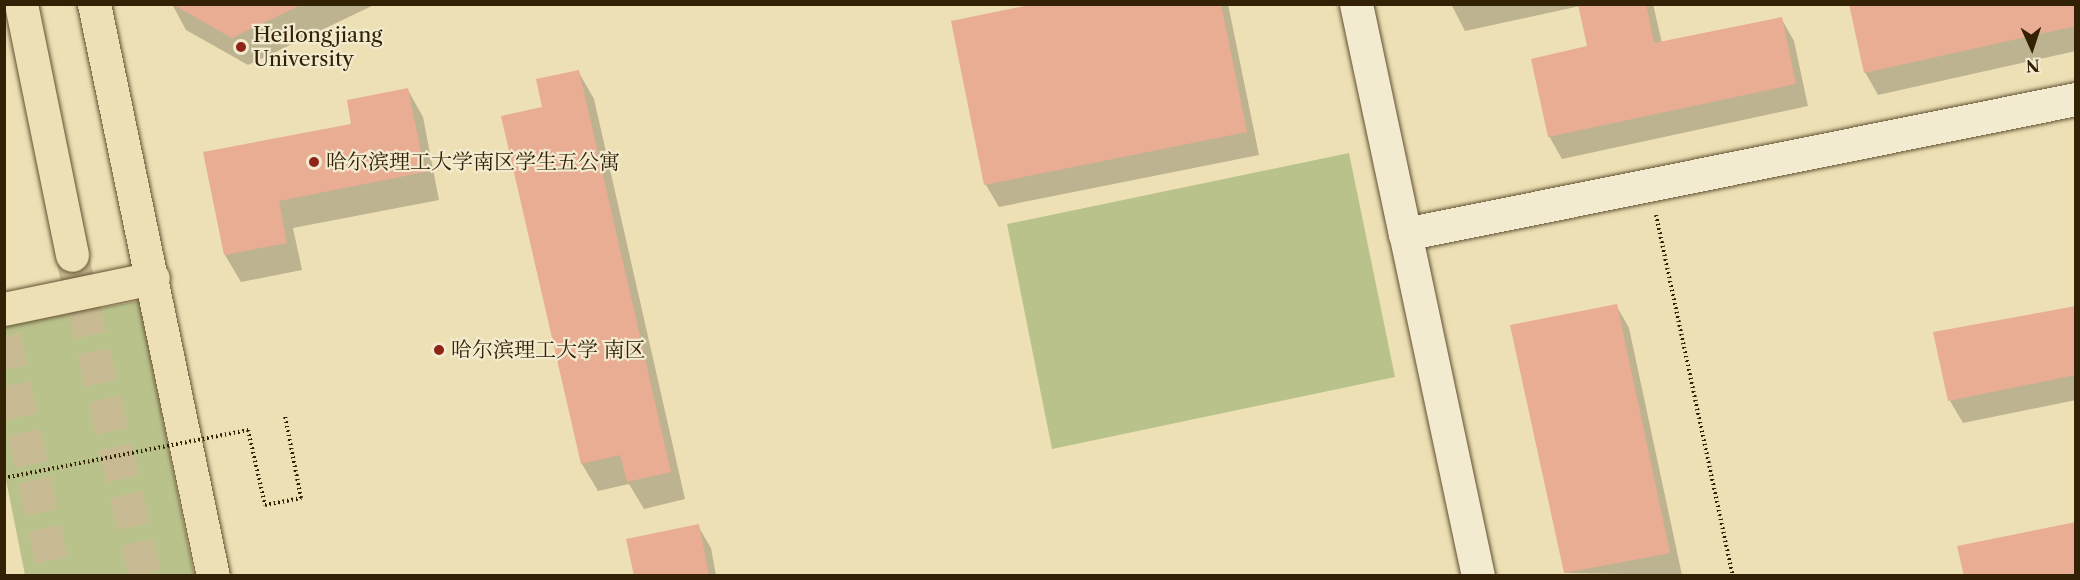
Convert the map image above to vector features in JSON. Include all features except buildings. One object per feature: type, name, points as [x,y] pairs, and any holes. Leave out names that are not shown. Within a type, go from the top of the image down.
[{"type":"main road","points":[[21,4],[72,255]]},
{"type":"main road","points":[[94,4],[153,278],[213,576]]},
{"type":"main road","points":[[4,309],[153,278]]},
{"type":"lane","points":[[1356,4],[1478,576]]},
{"type":"lane","points":[[1405,234],[2076,99]]},
{"type":"path","points":[[1650,185],[1733,576]]},
{"type":"path","points":[[4,478],[248,430],[265,505],[301,498],[285,416]]},
{"type":"green space","points":[[1349,153],[1395,377],[1052,449],[1007,224]]},
{"type":"green space","points":[[139,301],[194,575],[25,575],[5,475],[4,326]]},
{"type":"tunnel","points":[[72,255],[145,576]]},
{"type":"tunnel","points":[[4,336],[55,576]]},
{"type":"place","name":"Heilongjiang University","points":[[241,47]]},
{"type":"place","name":"哈尔滨理工大学南区学生五公寓","points":[[314,162]]},
{"type":"place","name":"哈尔滨理工大学 南区","points":[[439,350]]}]
